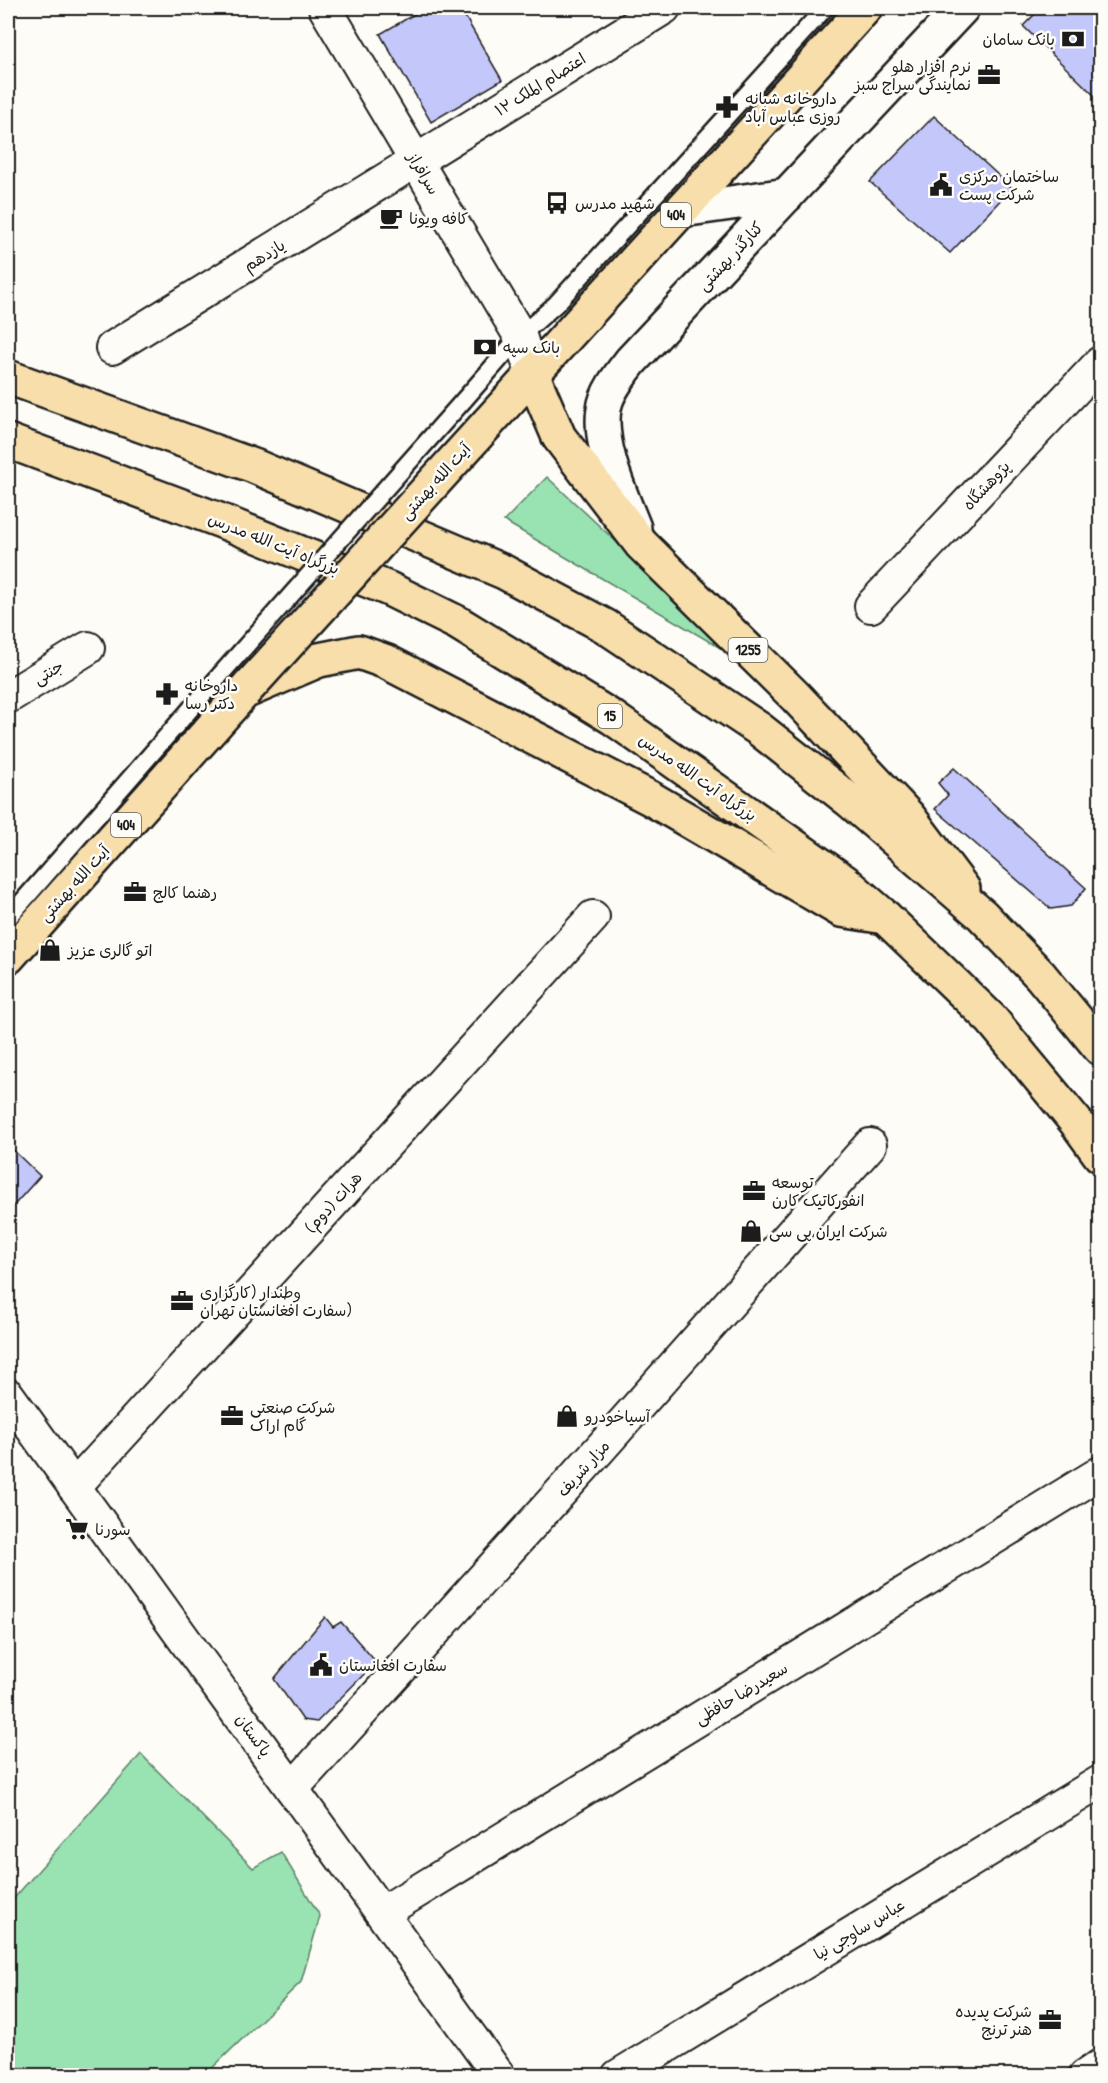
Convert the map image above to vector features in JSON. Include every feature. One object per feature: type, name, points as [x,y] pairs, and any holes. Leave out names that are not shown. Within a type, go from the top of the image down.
[{"type":"main road","name":"آیت الله بهشتی","points":[[8,957],[232,683],[488,423],[865,8]]},
{"type":"main road","name":"کنارگذر بهشتی","points":[[641,544],[611,469],[604,418],[606,400],[631,361],[787,195],[934,21],[962,8]]},
{"type":"main road","points":[[682,210],[787,195]]},
{"type":"main road","name":"1255","points":[[532,374],[560,437],[641,544],[795,696],[908,816],[982,915]]},
{"type":"main road","points":[[8,377],[254,466],[504,572],[605,626],[759,729],[849,800],[982,915],[1040,975],[1101,1048]]},
{"type":"main road","name":"بزرگراه آیت الله مدرس","points":[[8,441],[219,520],[389,589],[458,623],[613,718],[845,882],[885,917],[991,1019],[1101,1155]]},
{"type":"main road","points":[[232,683],[359,652],[387,662],[650,798],[841,910],[885,917]]},
{"type":"street","name":"سرافراز","points":[[325,8],[520,336],[532,374]]},
{"type":"street","name":"اعتصام الملک ۱۲","points":[[416,161],[664,8]]},
{"type":"street","name":"یازدهم","points":[[112,348],[416,161]]},
{"type":"street","name":"پژوهشگاه","points":[[871,606],[1101,363]]},
{"type":"street","name":"جنتی","points":[[8,697],[87,648]]},
{"type":"street","name":"هرات (دوم)","points":[[74,1487],[593,916]]},
{"type":"street","name":"مزار شریف","points":[[292,1789],[607,1442],[870,1145]]},
{"type":"street","name":"پاکستان","points":[[8,1395],[500,2076]]},
{"type":"street","name":"سعیدرضا حافظی","points":[[382,1912],[1101,1473]]},
{"type":"street","name":"عباس ساوجی نیا","points":[[618,2076],[1101,1782]]},
{"type":"street","points":[[1085,2076],[1101,2066]]},
{"type":"lane","points":[[8,918],[232,683],[463,401],[520,336],[556,304],[825,8]]},
{"type":"green space","points":[[547,477],[730,648],[722,649],[504,521]]},
{"type":"green space","points":[[141,1754],[253,1868],[281,1852],[320,1916],[301,1982],[205,2075],[8,2075],[8,1905]]},
{"type":"building","points":[[425,8],[460,8],[502,80],[431,122],[380,34]]},
{"type":"building","points":[[1041,8],[1101,8],[1101,102],[1023,26]]},
{"type":"building","name":"ساختمان مرکزی شرکت پست","points":[[934,116],[1012,188],[950,253],[870,182]]},
{"type":"building","points":[[954,768],[1086,888],[1071,906],[1051,909],[935,809],[948,795],[938,783]]},
{"type":"building","points":[[8,1145],[40,1176],[8,1212]]},
{"type":"building","points":[[325,1617],[333,1627],[341,1622],[376,1662],[317,1722],[303,1720],[274,1679]]},
{"type":"place","name":"بانک سامان","points":[[1073,39]]},
{"type":"place","name":"نرم افزار هلو نمایندگی سراج‌ سبز","points":[[989,75]]},
{"type":"place","name":"داروخانه شبانه روزی عباس آباد","points":[[727,107]]},
{"type":"place","name":"ساختمان مرکزی شرکت پست","points":[[941,185]]},
{"type":"place","name":"شهید مدرس","points":[[557,203]]},
{"type":"place","name":"کافه ویونا","points":[[391,218]]},
{"type":"place","name":"بانک سپه","points":[[485,347]]},
{"type":"place","name":"داروخانه دکتر رسا","points":[[167,694]]},
{"type":"place","name":"رهنما کالج","points":[[135,892]]},
{"type":"place","name":"اتو گالری عزیز","points":[[50,950]]},
{"type":"place","name":"توسعه انفورکاتیک کارن","points":[[754,1191]]},
{"type":"place","name":"شرکت ایران پی سی","points":[[751,1231]]},
{"type":"place","name":"وطندار (کارگزاری سفارت افغانستان تهران)","points":[[182,1301]]},
{"type":"place","name":"شرکت صنعتی گام اراک","points":[[232,1416]]},
{"type":"place","name":"آسیاخودرو","points":[[567,1416]]},
{"type":"place","name":"سورنا","points":[[77,1529]]},
{"type":"place","name":"سفارت افغانستان","points":[[321,1665]]},
{"type":"place","name":"شرکت پدیده هنر ترنج","points":[[1050,2020]]}]
